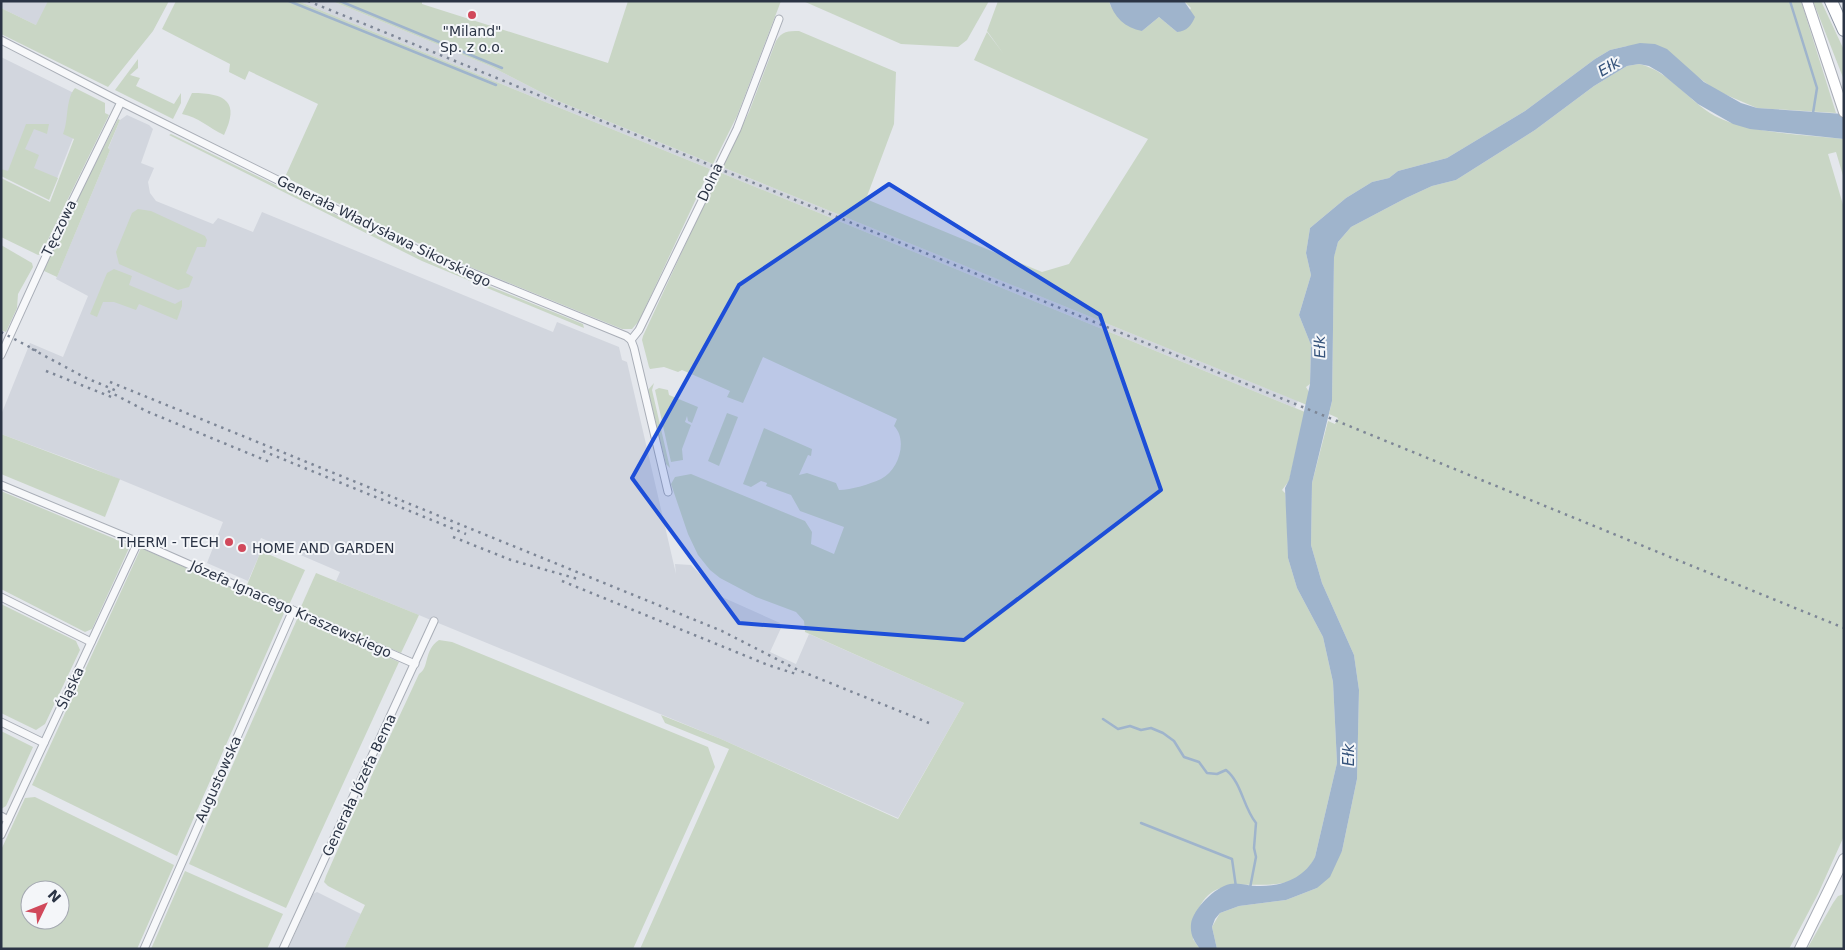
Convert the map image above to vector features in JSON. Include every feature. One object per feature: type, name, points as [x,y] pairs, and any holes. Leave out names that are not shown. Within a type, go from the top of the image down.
[{"type":"highway","points":[[1831,1],[1844,30]]},
{"type":"main road","points":[[1807,1],[1844,112]]},
{"type":"main road","points":[[1800,949],[1844,859]]},
{"type":"street","name":"Dolna","points":[[631,340],[639,330],[737,128],[779,19]]},
{"type":"street","name":"Generała Władysława Sikorskiego","points":[[1,40],[121,102],[435,258],[622,334],[631,340]]},
{"type":"street","name":"Tęczowa","points":[[1,355],[52,243],[121,102]]},
{"type":"street","points":[[631,340],[668,492]]},
{"type":"street","name":"Józefa Ignacego Kraszewskiego","points":[[1,485],[138,542],[415,664]]},
{"type":"street","name":"Śląska","points":[[1,835],[5,818],[44,743],[138,542]]},
{"type":"street","points":[[1,598],[91,642]]},
{"type":"street","name":"Augustowska","points":[[144,949],[293,610]]},
{"type":"street","name":"Generała Józefa Bema","points":[[283,949],[434,621]]},
{"type":"street","points":[[1,722],[44,743]]},
{"type":"highlighted area","points":[[889,184],[1100,315],[1161,490],[964,640],[739,623],[632,478],[739,285]]},
{"type":"shaded area","points":[[1,1],[56,1],[42,28],[1,8]]},
{"type":"shaded area","points":[[298,1],[332,1],[490,66],[558,101],[713,164],[710,169]]},
{"type":"shaded area","points":[[1,57],[88,100],[49,199],[1,174]]},
{"type":"shaded area","points":[[127,115],[149,125],[153,129],[141,163],[154,168],[148,182],[150,193],[156,201],[213,224],[218,218],[253,232],[262,212],[553,332],[557,322],[619,347],[622,360],[627,362],[676,574],[675,564],[691,565],[722,597],[780,623],[781,628],[770,652],[796,664],[809,634],[964,703],[898,818],[721,739],[336,581],[340,572],[261,538],[256,549],[261,551],[248,581],[207,563],[223,522],[85,465],[1,434],[1,415],[30,343],[63,357],[88,296],[56,279],[110,150],[108,149],[120,120]]},
{"type":"shaded area","points":[[722,167],[1298,401],[1295,408],[719,172]]},
{"type":"shaded area","points":[[317,892],[361,914],[344,949],[288,949],[313,894]]},
{"type":"green space","points":[[48,1],[169,1],[153,31],[108,87],[1,34],[1,8],[36,25]]},
{"type":"green space","points":[[176,1],[298,1],[710,169],[639,321],[632,329],[622,329],[448,258],[285,177],[318,104],[249,71],[245,80],[229,72],[230,64],[162,29]]},
{"type":"green space","points":[[332,1],[422,1],[422,4],[608,63],[628,1],[781,1],[737,116],[713,164],[558,101],[490,66]]},
{"type":"green space","points":[[803,1],[989,1],[967,40],[958,47],[901,44]]},
{"type":"green space","points":[[998,1],[1109,1],[1111,7],[1142,31],[1159,17],[1177,32],[1191,8],[1184,1],[1801,1],[1836,113],[1757,108],[1717,91],[1691,72],[1627,46],[1610,50],[1525,111],[1447,158],[1398,171],[1389,178],[1372,182],[1346,198],[1310,228],[1306,253],[1311,275],[1299,315],[1311,345],[1310,384],[1306,387],[1309,392],[1307,405],[722,167],[749,112],[776,41],[786,32],[799,31],[896,72],[894,124],[866,199],[1042,272],[1069,264],[1148,139],[974,60],[987,32],[1003,53],[987,31]]},
{"type":"green space","points":[[1813,1],[1821,1],[1844,50],[1844,80]]},
{"type":"green space","points":[[138,59],[138,68],[130,75],[140,78],[136,86],[174,104],[181,93],[181,103],[173,119],[115,90]]},
{"type":"green space","points":[[1639,64],[1660,73],[1705,110],[1729,122],[1761,130],[1844,139],[1844,179],[1836,152],[1828,154],[1844,208],[1844,836],[1818,894],[1789,949],[1217,949],[1212,927],[1220,913],[1239,906],[1286,900],[1317,888],[1342,851],[1357,779],[1359,690],[1354,655],[1322,583],[1311,545],[1312,483],[1328,421],[1335,424],[1338,418],[1329,414],[1332,401],[1334,256],[1338,242],[1351,227],[1406,198],[1432,186],[1456,180],[1535,130],[1594,86],[1627,66]]},
{"type":"green space","points":[[75,88],[105,103],[105,113],[109,115],[41,254],[38,255],[1,237],[1,178],[50,202],[74,139],[63,134],[68,104]]},
{"type":"green space","points":[[192,93],[214,95],[227,102],[231,115],[224,135],[188,115],[182,114]]},
{"type":"green space","points":[[118,119],[120,120],[108,148],[110,150],[57,277],[42,270]]},
{"type":"green space","points":[[26,124],[49,124],[47,134],[34,129],[25,149],[39,155],[34,168],[58,178],[49,200],[1,176],[1,169],[8,171]]},
{"type":"green space","points":[[171,134],[449,270],[583,324],[584,328],[422,261],[169,135]]},
{"type":"green space","points":[[719,172],[1305,412],[1289,481],[1282,490],[1285,493],[1287,513],[1288,558],[1297,588],[1323,637],[1333,682],[1337,763],[1315,857],[1303,873],[1289,881],[1273,884],[1223,887],[1210,894],[1199,908],[1196,919],[1193,939],[1200,949],[640,949],[729,749],[665,723],[661,715],[721,739],[898,819],[964,703],[805,632],[804,621],[796,612],[756,597],[720,578],[710,570],[698,555],[688,534],[671,484],[675,477],[691,474],[805,521],[812,532],[811,544],[834,554],[844,527],[800,511],[791,495],[766,486],[767,483],[761,481],[751,487],[743,484],[764,428],[812,449],[811,456],[808,455],[799,475],[807,473],[836,483],[839,490],[866,485],[887,475],[897,462],[901,447],[898,432],[894,426],[897,419],[763,357],[743,403],[727,397],[730,391],[682,370],[678,372],[664,367],[650,369],[642,340],[643,336]]},
{"type":"green space","points":[[138,209],[151,211],[205,236],[207,240],[205,247],[197,247],[186,273],[193,277],[189,287],[178,290],[119,264],[116,252],[132,213]]},
{"type":"green space","points":[[1,245],[32,263],[33,267],[18,294],[17,308],[6,332],[1,330]]},
{"type":"green space","points":[[114,269],[132,276],[129,285],[175,304],[182,300],[177,320],[139,304],[136,310],[114,302],[103,302],[97,317],[90,314],[107,273]]},
{"type":"green space","points":[[654,383],[652,390],[670,468],[666,464],[648,390]]},
{"type":"green space","points":[[659,388],[668,390],[669,395],[698,407],[692,423],[688,421],[687,416],[685,422],[691,425],[682,449],[683,460],[671,462],[655,390]]},
{"type":"green space","points":[[727,413],[738,417],[719,466],[708,461]]},
{"type":"green space","points":[[1,434],[120,479],[105,517],[1,474]]},
{"type":"green space","points":[[1,491],[127,544],[129,548],[92,629],[85,632],[1,589]]},
{"type":"green space","points":[[141,548],[285,611],[177,856],[32,785]]},
{"type":"green space","points":[[261,551],[305,570],[289,605],[247,585]]},
{"type":"green space","points":[[316,573],[419,615],[401,653],[300,609]]},
{"type":"green space","points":[[1,604],[76,641],[80,650],[45,724],[36,730],[1,713]]},
{"type":"green space","points":[[298,617],[399,662],[286,908],[189,864]]},
{"type":"green space","points":[[439,640],[452,642],[708,747],[715,767],[633,949],[344,949],[365,905],[328,886],[324,882],[360,799],[366,792],[371,777],[419,674],[425,667],[431,649]]},
{"type":"green space","points":[[1,731],[33,747],[6,806],[1,809]]},
{"type":"green space","points":[[35,797],[174,865],[137,949],[1,949],[1,850],[25,798]]},
{"type":"green space","points":[[185,871],[283,914],[267,949],[151,949]]},
{"type":"green space","points":[[1844,894],[1844,949],[1807,949],[1833,903],[1838,896]]},
{"type":"water","points":[[1109,1],[1184,1],[1195,17],[1188,28],[1183,31],[1177,32],[1159,17],[1142,31],[1136,30],[1117,17]]},
{"type":"water","name":"Ełk","points":[[1640,43],[1655,44],[1667,49],[1704,82],[1741,103],[1757,108],[1844,114],[1844,139],[1750,129],[1733,124],[1698,104],[1661,73],[1649,66],[1639,64],[1627,66],[1594,86],[1535,130],[1456,180],[1432,186],[1406,198],[1351,227],[1338,242],[1334,257],[1332,401],[1312,483],[1311,545],[1322,583],[1354,655],[1359,690],[1357,779],[1342,851],[1330,877],[1317,888],[1286,900],[1239,906],[1220,913],[1212,927],[1217,949],[1200,949],[1193,938],[1191,924],[1200,906],[1218,889],[1237,883],[1266,886],[1283,883],[1298,876],[1310,865],[1315,857],[1337,763],[1333,682],[1323,637],[1297,588],[1288,558],[1285,488],[1289,480],[1310,384],[1311,345],[1299,315],[1311,275],[1306,253],[1310,228],[1346,198],[1372,182],[1389,178],[1398,171],[1447,158],[1525,111],[1610,50]]},
{"type":"waterway","points":[[289,1],[496,85]]},
{"type":"waterway","points":[[340,1],[502,68]]},
{"type":"waterway","points":[[1790,1],[1817,88],[1813,113]]},
{"type":"waterway","points":[[1103,719],[1118,729],[1130,726],[1141,730],[1151,728],[1163,733],[1174,741],[1184,757],[1199,762],[1207,773],[1217,774],[1226,770],[1231,775],[1256,823],[1254,848],[1256,857],[1250,888]]},
{"type":"waterway","points":[[1141,823],[1232,859],[1236,887]]},
{"type":"railway","points":[[308,1],[1844,628]]},
{"type":"railway","points":[[1,332],[37,351]]},
{"type":"railway","points":[[32,349],[84,377],[117,391]]},
{"type":"railway","points":[[46,371],[114,398]]},
{"type":"railway","points":[[110,382],[722,631],[798,670],[929,723]]},
{"type":"railway","points":[[108,391],[146,411],[272,463]]},
{"type":"railway","points":[[263,451],[466,534]]},
{"type":"railway","points":[[453,537],[511,560],[578,579]]},
{"type":"railway","points":[[562,581],[768,665],[796,674]]},
{"type":"place","name":"\"Miland\" Sp. z o.o.","points":[[472,15]]},
{"type":"place","name":"THERM - TECH","points":[[229,542]]},
{"type":"place","name":"HOME AND GARDEN","points":[[242,548]]}]
